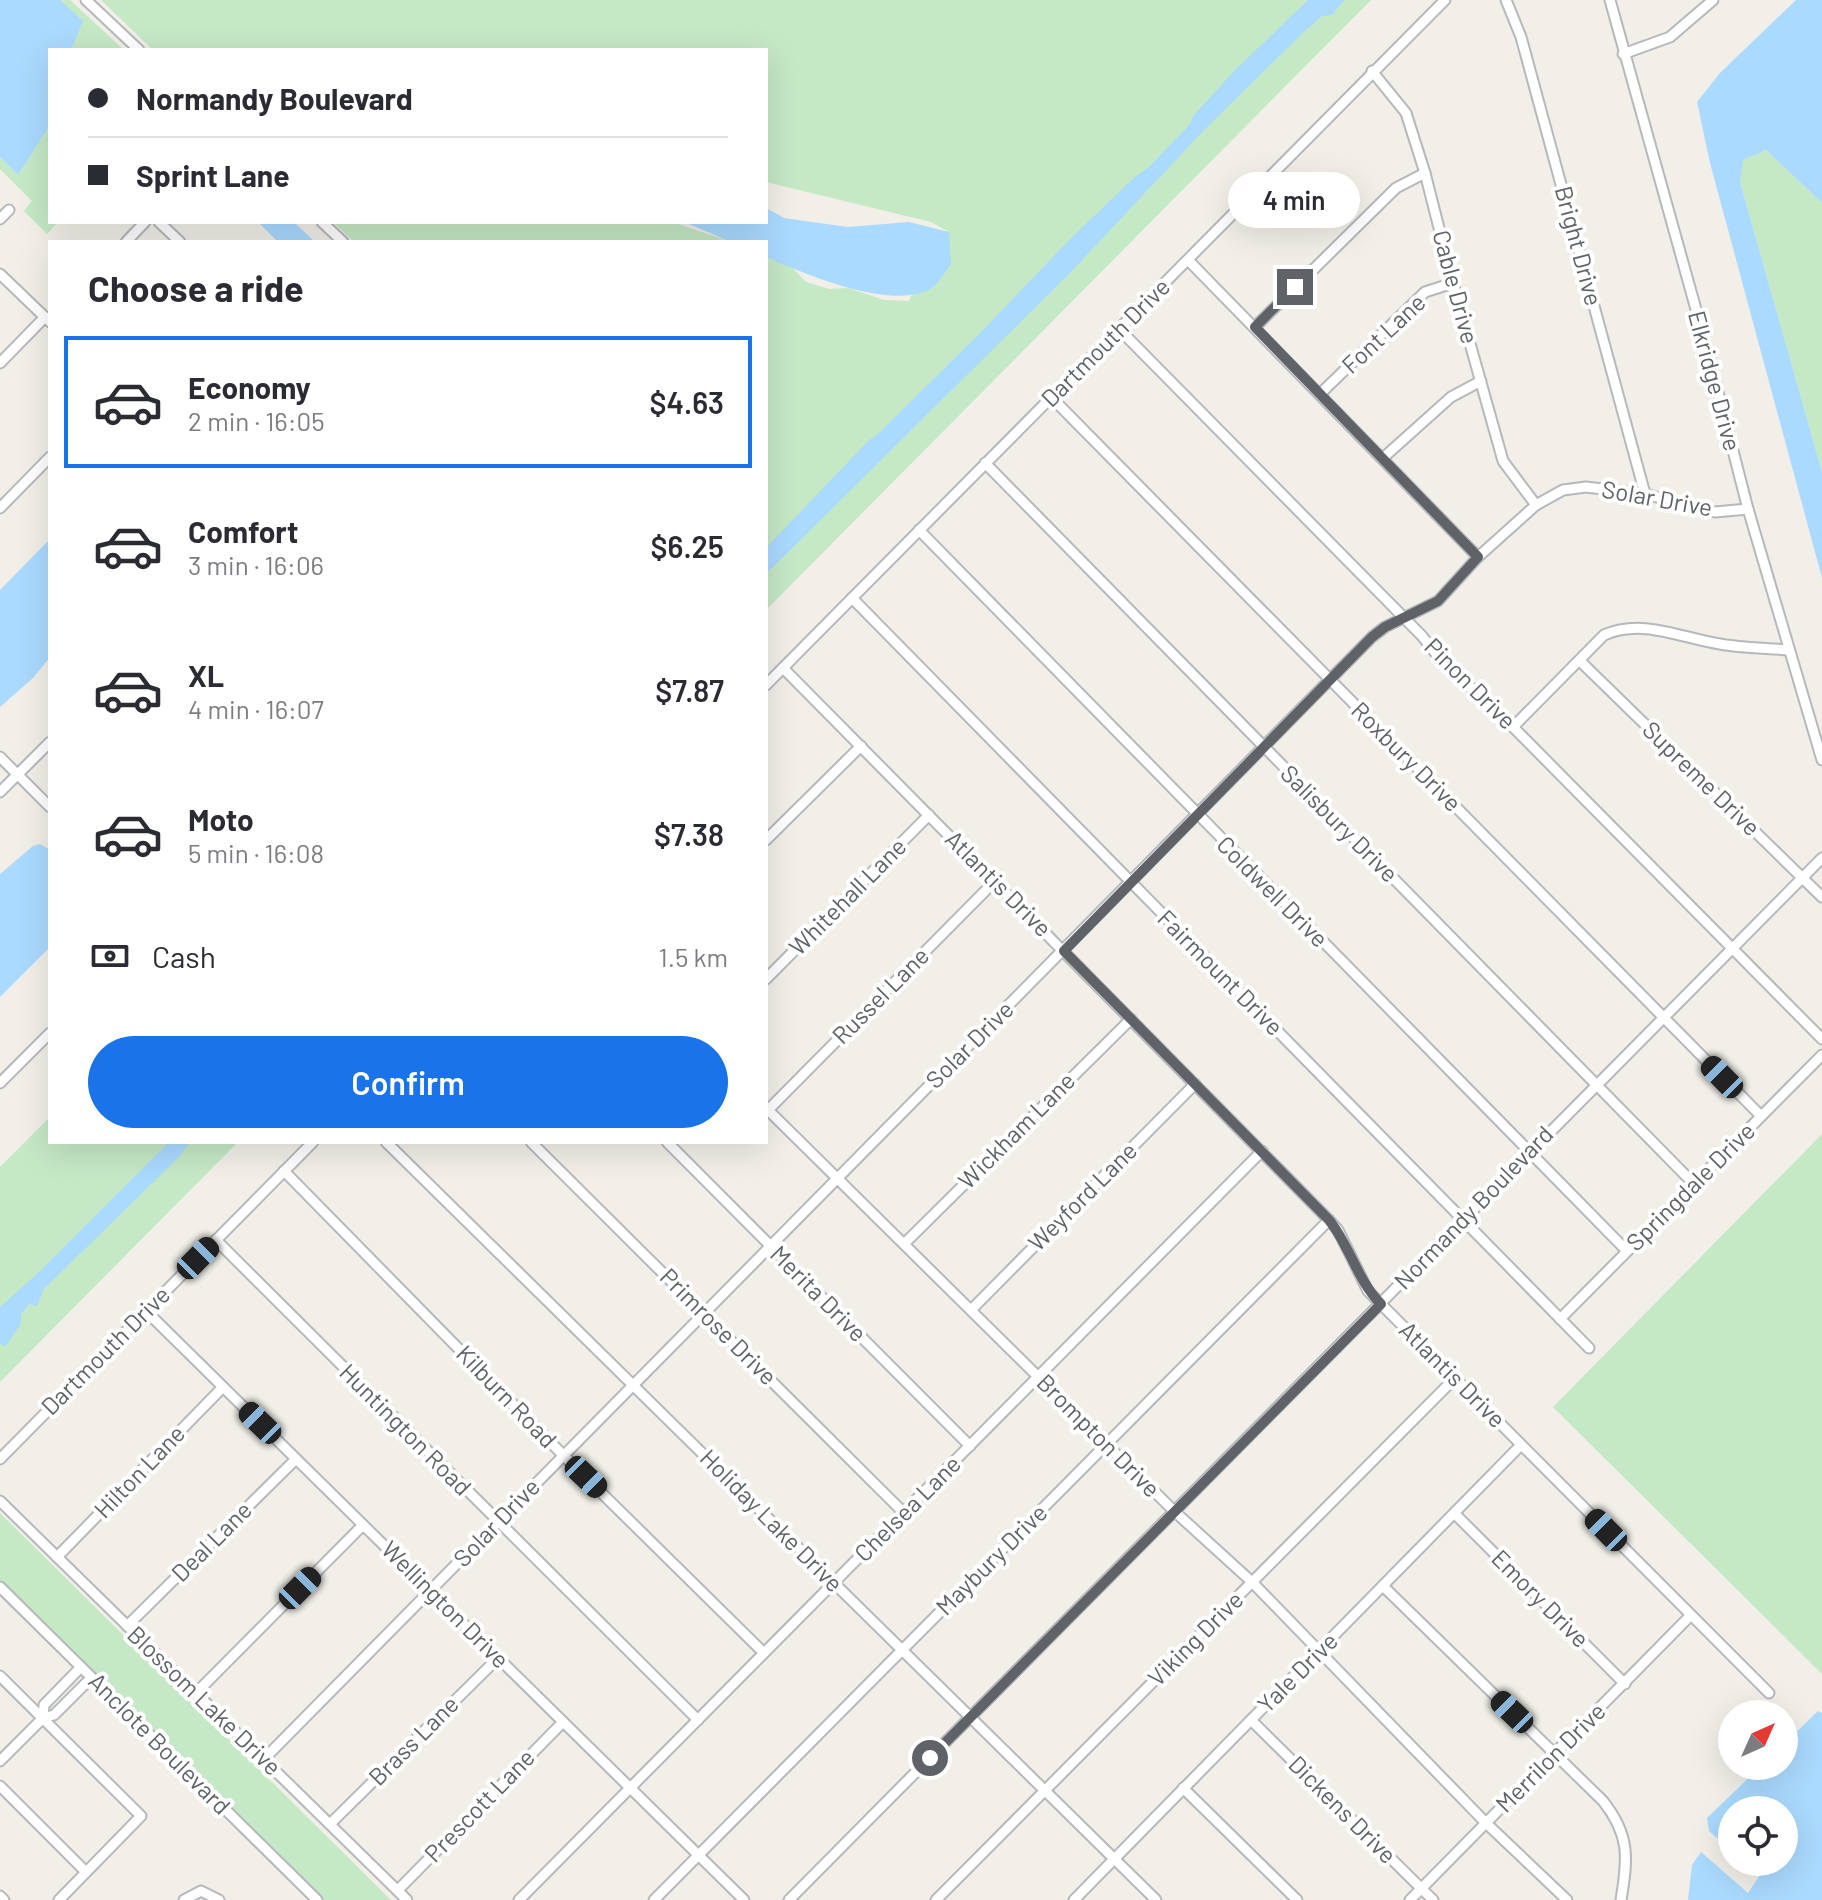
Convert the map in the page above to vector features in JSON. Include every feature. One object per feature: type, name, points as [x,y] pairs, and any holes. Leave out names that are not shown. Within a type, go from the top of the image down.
[{"type":"street","points":[[86,0],[137,48]]},
{"type":"street","name":"Dartmouth Drive","points":[[768,683],[1445,0]]},
{"type":"street","name":"Bright Drive","points":[[1506,0],[1521,37],[1645,494]]},
{"type":"street","name":"Elkridge Drive","points":[[1610,0],[1748,509],[1822,760]]},
{"type":"street","points":[[1623,54],[1670,37],[1713,0]]},
{"type":"street","name":"Cable Drive","points":[[1372,71],[1406,113],[1503,461],[1536,505]]},
{"type":"street","points":[[1255,327],[1396,188],[1425,173]]},
{"type":"street","points":[[0,219],[9,210]]},
{"type":"street","points":[[128,240],[143,224]]},
{"type":"street","points":[[161,224],[178,240]]},
{"type":"street","points":[[324,224],[341,240]]},
{"type":"street","points":[[1189,261],[1478,557]]},
{"type":"street","points":[[0,274],[48,320],[0,363]]},
{"type":"street","name":"Font Lane","points":[[1320,394],[1425,292],[1453,283]]},
{"type":"street","name":"Pinon Drive","points":[[1119,329],[1405,618],[1449,669],[1477,691],[1822,1039]]},
{"type":"street","points":[[1383,458],[1451,397],[1481,381]]},
{"type":"street","name":"Roxbury Drive","points":[[1051,397],[1761,1116]]},
{"type":"street","points":[[0,508],[48,459]]},
{"type":"street","name":"Salisbury Drive","points":[[985,463],[1694,1184]]},
{"type":"street","name":"Solar Drive","points":[[264,1759],[1372,637],[1438,601],[1478,557],[1536,505],[1563,490],[1586,487],[1645,494],[1715,512],[1748,509]]},
{"type":"street","name":"Coldwell Drive","points":[[919,530],[1627,1251]]},
{"type":"street","name":"Fairmount Drive","points":[[852,598],[1589,1348]]},
{"type":"street","points":[[1513,727],[1604,635],[1616,630],[1644,627],[1720,644],[1789,650]]},
{"type":"street","name":"Supreme Drive","points":[[1580,661],[1822,897]]},
{"type":"street","name":"Atlantis Drive","points":[[783,668],[1329,1220],[1338,1230],[1368,1291],[1769,1693]]},
{"type":"street","points":[[0,792],[48,744]]},
{"type":"street","points":[[768,838],[861,746]]},
{"type":"street","points":[[0,757],[48,805]]},
{"type":"street","name":"Whitehall Lane","points":[[768,977],[929,815]]},
{"type":"street","name":"Normandy Boulevard","points":[[789,1900],[1822,858]]},
{"type":"street","name":"Russel Lane","points":[[768,1108],[995,881]]},
{"type":"street","name":"Wickham Lane","points":[[904,1244],[1131,1019]]},
{"type":"street","points":[[0,1083],[48,1035]]},
{"type":"street","name":"Springdale Drive","points":[[1560,1319],[1822,1055]]},
{"type":"street","name":"Weyford Lane","points":[[971,1310],[1195,1084]]},
{"type":"street","name":"Brompton Drive","points":[[768,1110],[1174,1511],[1252,1582],[1486,1823],[1567,1900]]},
{"type":"street","name":"Dartmouth Drive","points":[[0,1459],[311,1144]]},
{"type":"street","name":"Holiday Lake Drive","points":[[388,1144],[1156,1900]]},
{"type":"street","name":"Primrose Drive","points":[[533,1144],[904,1513]]},
{"type":"street","name":"Merita Drive","points":[[669,1144],[970,1446]]},
{"type":"street","name":"Chelsea Lane","points":[[519,1900],[1262,1151]]},
{"type":"street","name":"Kilburn Road","points":[[284,1171],[563,1455],[764,1653]]},
{"type":"street","name":"Maybury Drive","points":[[654,1900],[1329,1220]]},
{"type":"street","name":"Huntington Road","points":[[216,1240],[698,1720]]},
{"type":"street","name":"Wellington Drive","points":[[146,1311],[744,1900]]},
{"type":"street","name":"Viking Drive","points":[[936,1900],[1455,1378]]},
{"type":"street","name":"Hilton Lane","points":[[57,1557],[223,1387]]},
{"type":"street","name":"Yale Drive","points":[[1074,1900],[1521,1445]]},
{"type":"street","name":"Deal Lane","points":[[127,1626],[296,1459]]},
{"type":"street","name":"Blossom Lake Drive","points":[[0,1501],[407,1900]]},
{"type":"street","name":"Emory Drive","points":[[1455,1514],[1625,1684]]},
{"type":"street","points":[[196,1693],[363,1525]]},
{"type":"street","name":"Anclote Boulevard","points":[[0,1587],[317,1900]]},
{"type":"street","points":[[1384,1587],[1603,1801],[1618,1820],[1625,1844],[1626,1872],[1621,1900]]},
{"type":"street","name":"Merrilon Drive","points":[[1410,1900],[1691,1615]]},
{"type":"street","name":"Brass Lane","points":[[330,1824],[498,1658]]},
{"type":"street","points":[[43,1718],[44,1705],[81,1667]]},
{"type":"street","points":[[0,1676],[141,1816],[59,1900]]},
{"type":"street","points":[[0,1761],[43,1718],[54,1715],[91,1678]]},
{"type":"street","name":"Dickens Drive","points":[[1251,1720],[1433,1900]]},
{"type":"street","name":"Prescott Lane","points":[[398,1890],[563,1722]]},
{"type":"street","points":[[0,1786],[86,1872]]},
{"type":"street","points":[[1183,1788],[1297,1900]]},
{"type":"street","points":[[184,1900],[201,1891],[219,1900]]},
{"type":"green space","points":[[60,0],[70,0],[122,48],[72,48],[82,21]]},
{"type":"green space","points":[[101,0],[1371,0],[768,608],[768,254],[786,261],[806,282],[829,289],[848,288],[884,300],[909,301],[911,296],[934,287],[949,232],[931,222],[768,182],[768,48],[151,48]]},
{"type":"green space","points":[[48,128],[48,224],[56,224],[47,234],[24,211],[32,201],[0,169],[0,157],[18,175]]},
{"type":"green space","points":[[1766,150],[1822,203],[1822,472],[1740,182],[1742,160]]},
{"type":"green space","points":[[335,224],[678,224],[726,240],[352,240]]},
{"type":"green space","points":[[48,1119],[48,1144],[236,1144],[0,1382],[0,1167]]},
{"type":"green space","points":[[1822,1134],[1822,1674],[1553,1407]]},
{"type":"green space","points":[[0,1513],[391,1900],[323,1900],[3,1585],[0,1582]]},
{"type":"water","points":[[0,0],[60,0],[83,21],[72,48],[48,48],[48,128],[18,175],[0,157]]},
{"type":"water","points":[[1308,0],[1344,0],[1332,15],[1322,16],[1305,31],[1205,129],[1069,274],[768,572],[768,546],[1073,236],[1149,167],[1235,70]]},
{"type":"water","points":[[1796,0],[1822,0],[1822,203],[1766,150],[1743,160],[1740,182],[1822,472],[1822,578],[1710,163],[1697,102],[1720,73]]},
{"type":"water","points":[[768,209],[784,218],[848,227],[909,222],[949,232],[951,264],[932,288],[895,296],[825,281],[768,258],[768,240],[726,240],[689,224],[768,224]]},
{"type":"water","points":[[260,224],[296,224],[313,240],[276,240]]},
{"type":"water","points":[[48,541],[48,660],[34,677],[0,707],[0,590]]},
{"type":"water","points":[[40,844],[48,849],[48,949],[0,997],[0,874],[33,846]]},
{"type":"water","points":[[167,1144],[189,1144],[179,1157],[44,1289],[37,1306],[29,1304],[6,1346],[0,1344],[0,1307]]},
{"type":"water","points":[[1818,1711],[1822,1713],[1822,1900],[1688,1900],[1692,1865],[1701,1852],[1718,1867],[1718,1876],[1729,1876],[1748,1893],[1759,1876],[1798,1876],[1798,1796],[1730,1796],[1746,1780],[1798,1780],[1798,1730]]},
{"type":"water","points":[[1718,1807],[1718,1839],[1709,1831],[1707,1818]]},
{"type":"route","points":[[930,1758],[1381,1304],[1368,1291],[1338,1230],[1064,951],[1372,637],[1385,627],[1438,601],[1478,557],[1255,327],[1295,287]]}]
